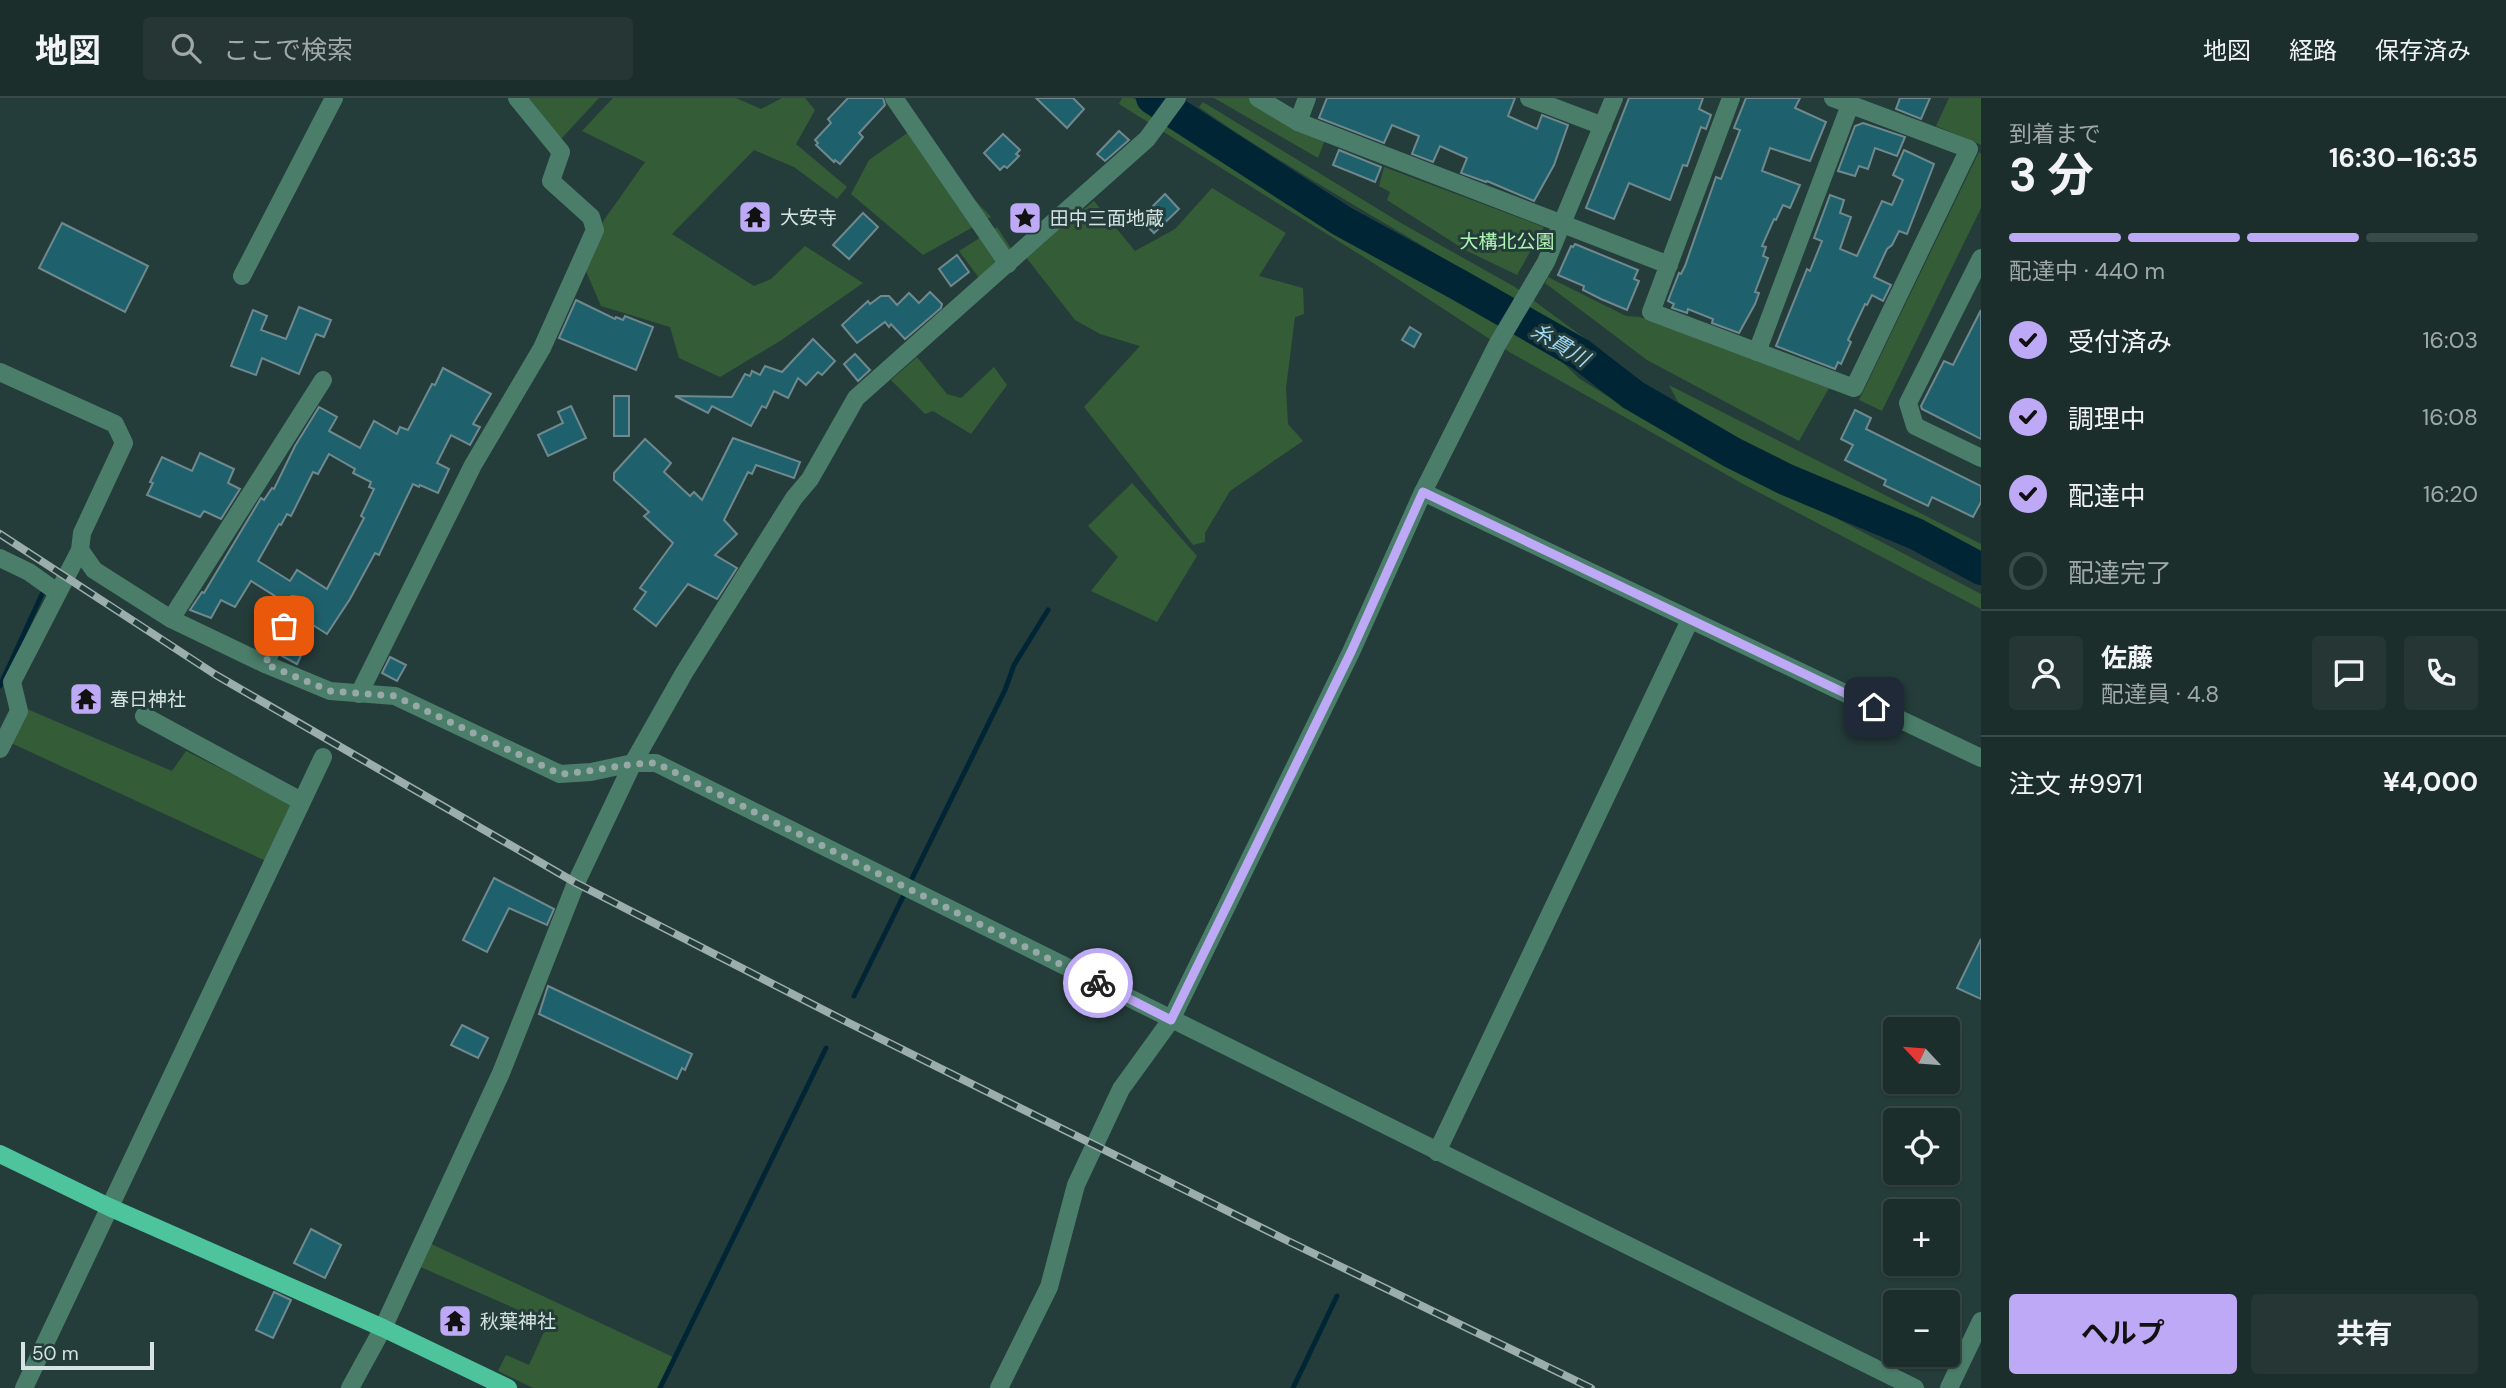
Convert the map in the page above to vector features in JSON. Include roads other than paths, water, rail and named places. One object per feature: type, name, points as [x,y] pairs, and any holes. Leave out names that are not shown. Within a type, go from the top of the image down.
[{"type":"main road","points":[[0,1154],[109,1207],[383,1328],[508,1388]]},
{"type":"street","points":[[242,276],[334,98]]},
{"type":"street","points":[[359,694],[473,465],[542,348],[595,230],[591,217],[551,181],[561,152],[517,98]]},
{"type":"street","points":[[894,98],[1008,264]]},
{"type":"street","points":[[350,1388],[383,1328],[501,1073],[576,883],[633,763],[684,673],[794,498],[810,479],[856,398],[1147,139],[1177,98]]},
{"type":"street","points":[[1258,98],[1298,122],[1668,265]]},
{"type":"street","points":[[1298,122],[1307,98]]},
{"type":"street","points":[[1529,98],[1603,126]]},
{"type":"street","points":[[999,1388],[1049,1287],[1076,1185],[1121,1089],[1171,1020],[1351,652],[1423,492],[1497,345],[1532,289],[1563,225],[1614,98]]},
{"type":"street","points":[[1731,98],[1651,312],[1757,352],[1854,388],[1969,149],[1842,101],[1757,352]]},
{"type":"street","points":[[1981,258],[1908,403],[1915,426],[1981,458]]},
{"type":"street","points":[[0,372],[115,424],[124,443],[82,533],[80,550],[12,682],[19,711],[0,749]]},
{"type":"street","points":[[171,619],[323,380]]},
{"type":"street","points":[[1423,492],[1981,758]]},
{"type":"street","points":[[80,550],[94,569],[171,619],[265,664],[330,691],[395,696],[560,774],[591,772],[633,763],[656,763],[1914,1388]]},
{"type":"street","points":[[0,558],[29,572],[57,592]]},
{"type":"street","points":[[265,664],[293,607]]},
{"type":"street","points":[[1437,1152],[1690,620]]},
{"type":"street","points":[[144,716],[301,801]]},
{"type":"street","points":[[24,1388],[323,757]]},
{"type":"street","points":[[1949,1388],[1981,1321]]},
{"type":"waterway","name":"糸貫川","points":[[1152,98],[1342,221],[1580,354],[1633,395],[1731,452],[1785,479],[1916,534],[1981,569]]},
{"type":"waterway","points":[[0,686],[42,594]]},
{"type":"waterway","points":[[854,996],[1005,690],[1014,665],[1048,610]]},
{"type":"waterway","points":[[660,1388],[826,1048]]},
{"type":"waterway","points":[[1293,1388],[1337,1296]]},
{"type":"railway","points":[[0,534],[216,675],[576,883],[847,1022],[1591,1388]]},
{"type":"place","name":"大安寺","points":[[755,217]]},
{"type":"place","name":"田中三面地蔵","points":[[1025,218]]},
{"type":"place","name":"春日神社","points":[[86,699]]},
{"type":"place","name":"秋葉神社","points":[[455,1321]]},
{"type":"park label","name":"大構北公園","points":[[1507,241]]}]
